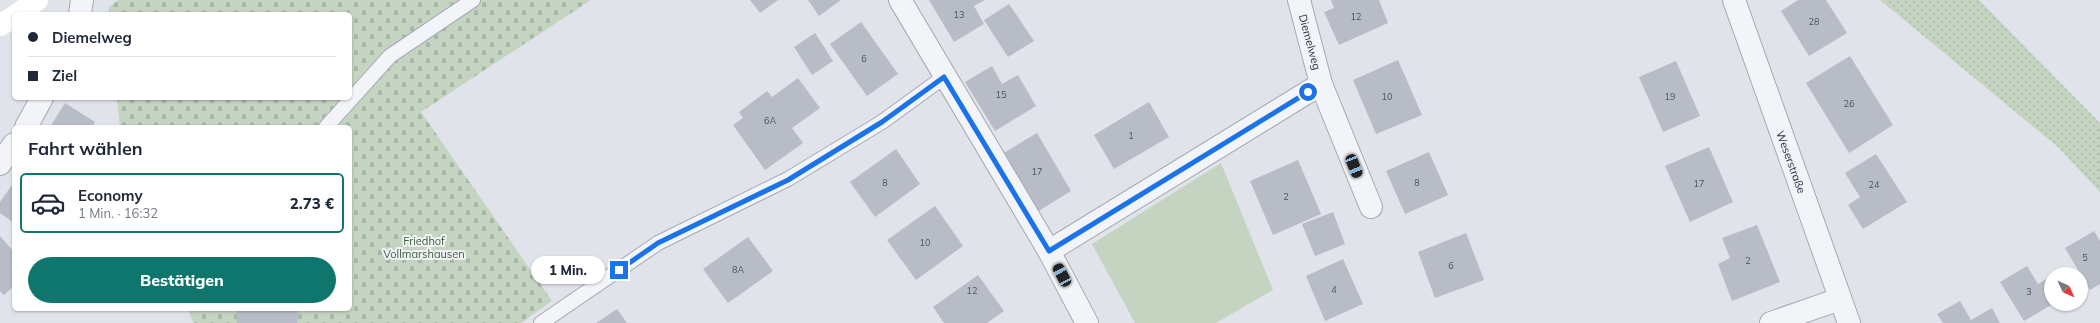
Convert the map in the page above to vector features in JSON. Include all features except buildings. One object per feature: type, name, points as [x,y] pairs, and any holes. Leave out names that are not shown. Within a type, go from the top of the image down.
[{"type":"main road","points":[[21,12],[37,0]]},
{"type":"main road","points":[[0,25],[12,18]]},
{"type":"street","points":[[900,0],[944,77],[1049,251],[1087,323]]},
{"type":"street","name":"Diemelweg","points":[[1299,0],[1321,84],[1371,207]]},
{"type":"street","name":"Weserstraße","points":[[1734,0],[1849,323]]},
{"type":"street","name":"Diemelweg","points":[[1049,251],[1321,84]]},
{"type":"street","points":[[27,125],[41,100]]},
{"type":"street","points":[[0,164],[12,147]]},
{"type":"street","points":[[1771,323],[1840,299]]},
{"type":"lane","points":[[352,98],[390,56],[473,0]]},
{"type":"lane","points":[[542,323],[658,243],[788,180],[882,122],[944,77]]},
{"type":"lane","points":[[328,125],[350,100]]},
{"type":"green space","name":"Friedhof Vollmarshausen","points":[[118,0],[591,0],[421,112],[552,301],[521,323],[193,323],[189,311],[352,311],[352,125],[120,125],[117,100],[352,100],[352,12],[109,12],[109,7]]},
{"type":"green space","points":[[1880,0],[1979,0],[2100,123],[2100,192],[2058,147]]},
{"type":"green space","points":[[1221,163],[1273,290],[1216,323],[1135,323],[1092,244]]},
{"type":"route","points":[[619,270],[658,243],[788,180],[882,122],[944,77],[1049,251],[1308,92]]}]
